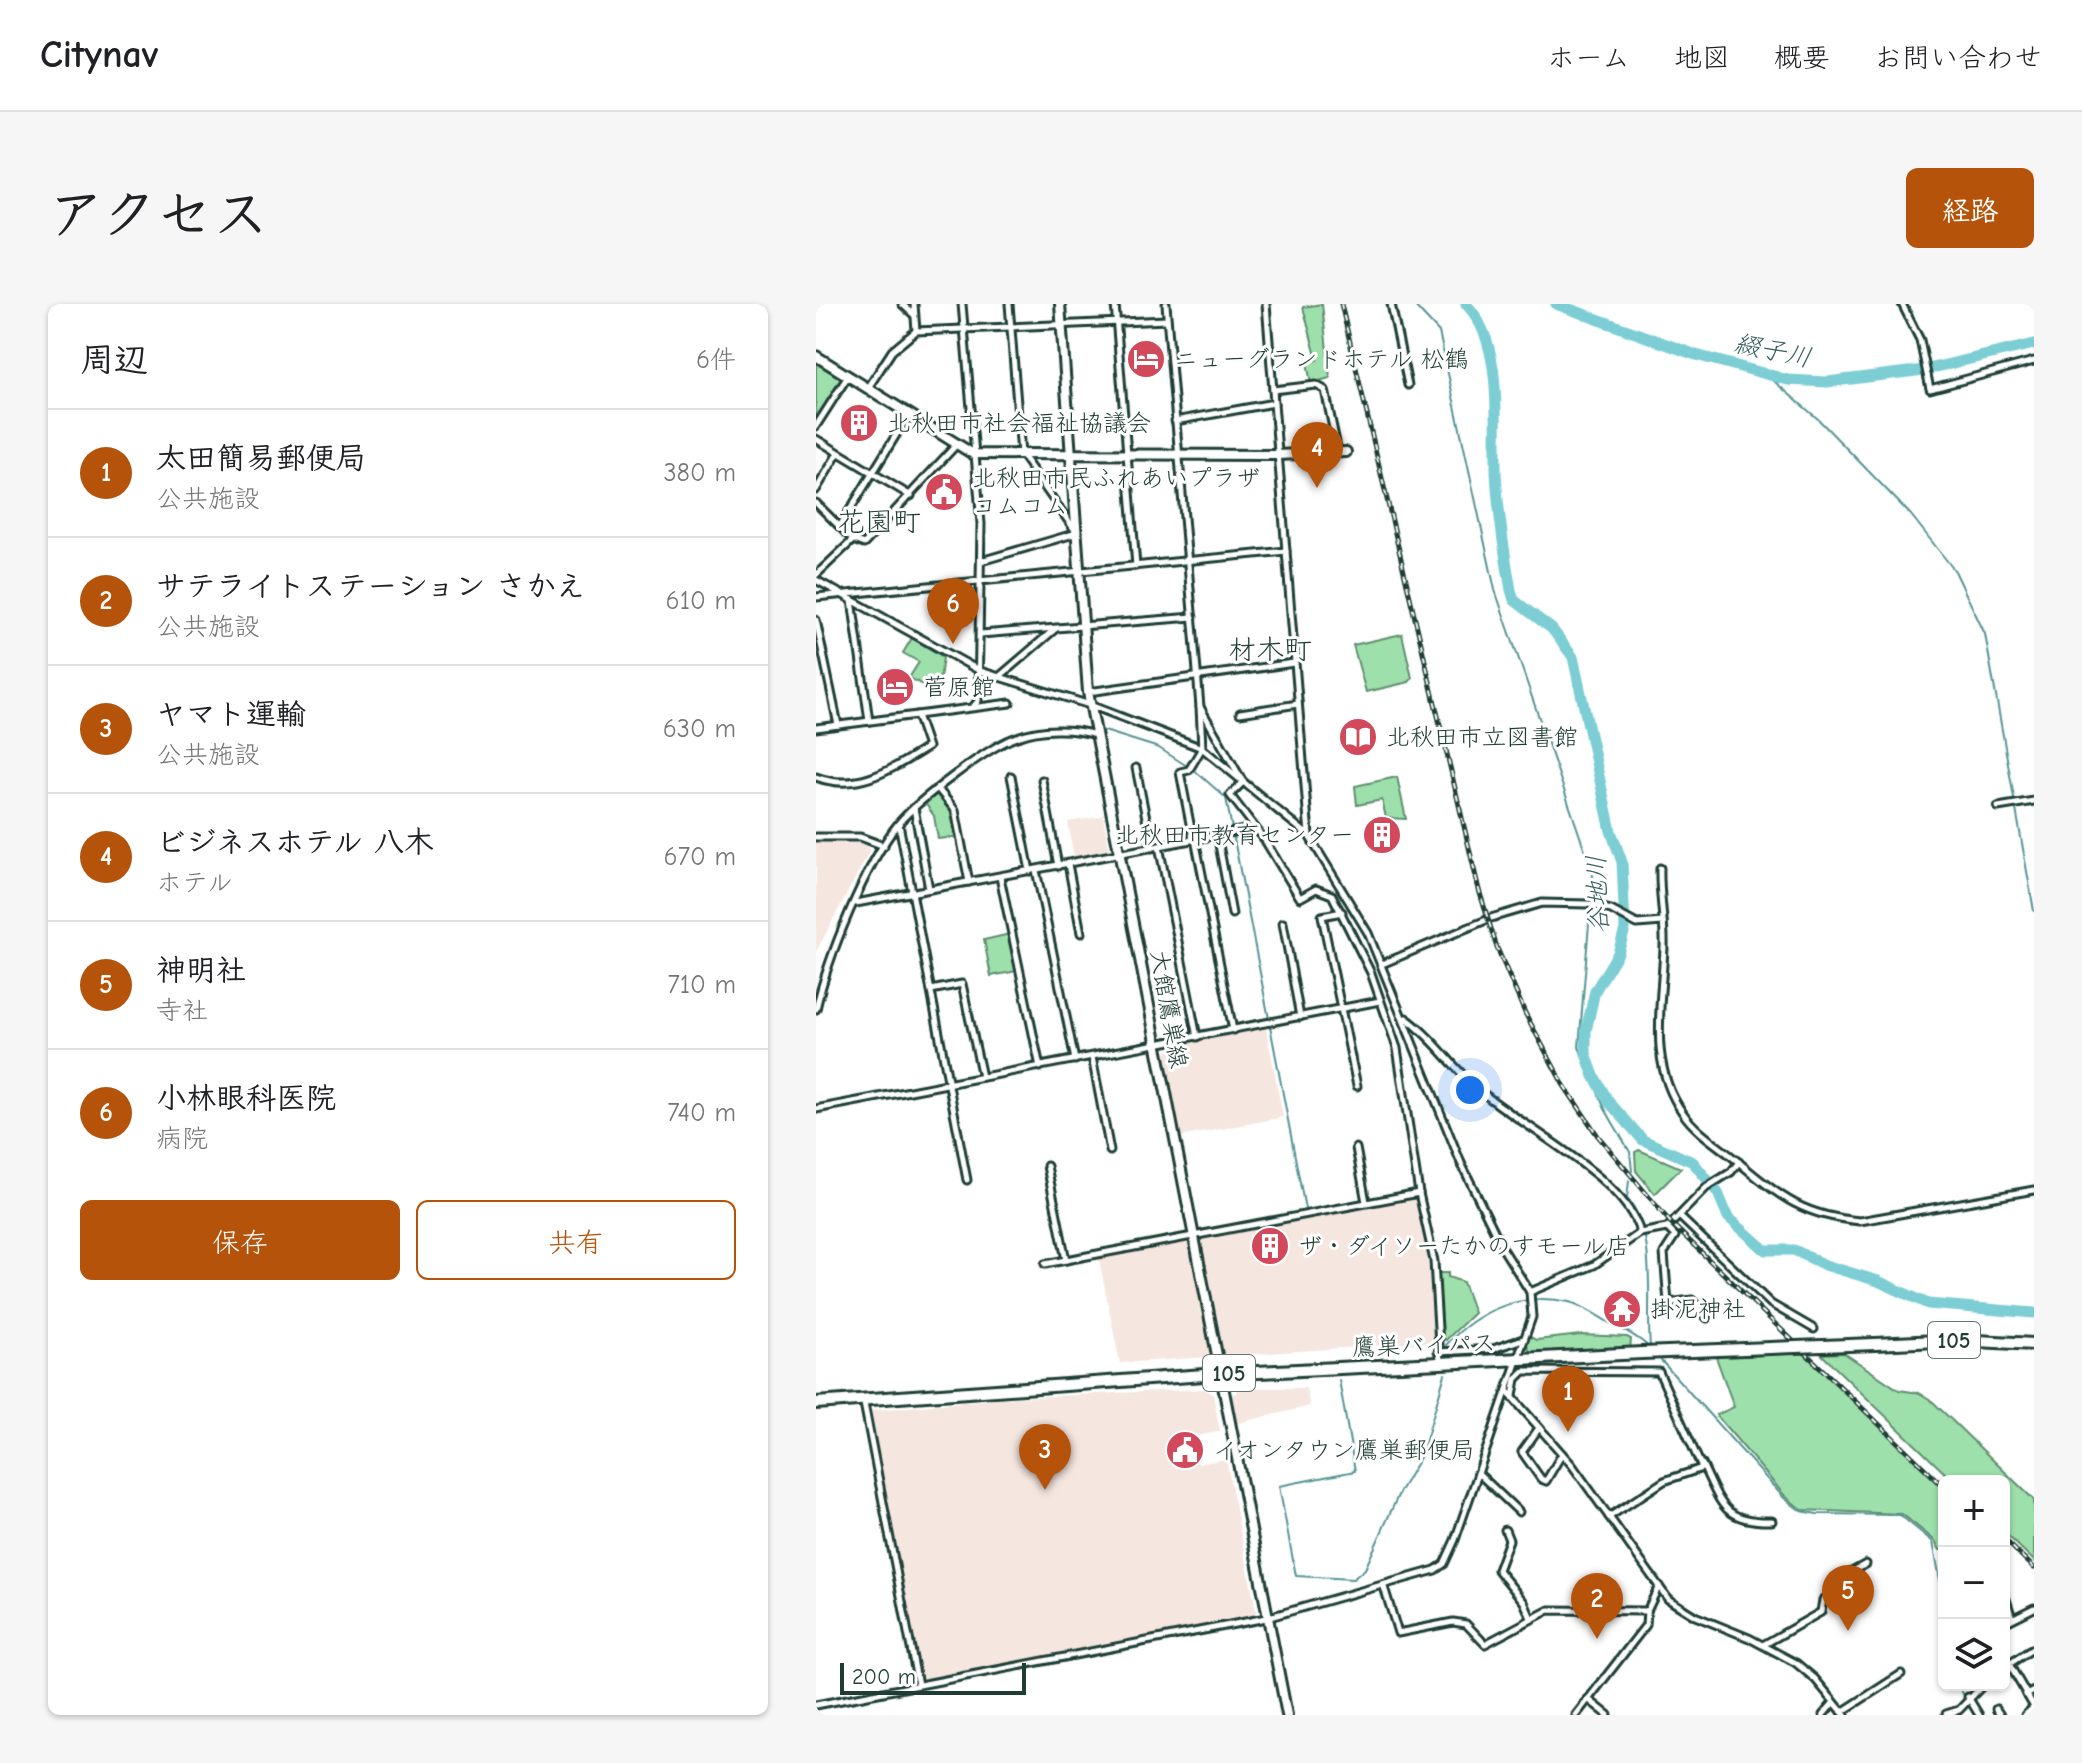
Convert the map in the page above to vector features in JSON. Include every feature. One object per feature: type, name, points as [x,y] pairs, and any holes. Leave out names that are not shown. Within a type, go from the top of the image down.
[{"type":"highway","name":"鷹巣バイパス","points":[[816,1403],[863,1397],[1439,1358],[1516,1361],[1958,1340],[2034,1344]]},
{"type":"main road","name":"大館鷹巣線","points":[[1060,304],[1090,705],[1218,1374],[1287,1715]]},
{"type":"main road","points":[[816,356],[973,454],[1277,455],[1342,452]]},
{"type":"street","points":[[902,304],[914,315]]},
{"type":"street","points":[[914,304],[916,331]]},
{"type":"street","points":[[962,304],[982,582],[978,701],[973,707]]},
{"type":"street","points":[[981,561],[1077,533],[1021,454],[1009,304]]},
{"type":"street","points":[[1115,304],[1136,566]]},
{"type":"street","points":[[1166,304],[1202,748],[1191,768],[1180,772],[1233,1030]]},
{"type":"street","points":[[1266,304],[1309,836]]},
{"type":"street","points":[[1391,304],[1408,385]]},
{"type":"street","points":[[1902,304],[1923,353],[1930,389],[2034,361]]},
{"type":"street","points":[[868,388],[892,351],[916,331],[1167,320]]},
{"type":"street","points":[[816,426],[848,376]]},
{"type":"street","points":[[1273,390],[1316,385],[1325,390],[1342,452]]},
{"type":"street","points":[[1175,421],[1274,403]]},
{"type":"street","points":[[840,526],[870,472],[909,413]]},
{"type":"street","points":[[816,439],[911,496]]},
{"type":"street","points":[[816,503],[853,540],[859,544],[868,542],[958,442]]},
{"type":"street","points":[[816,490],[838,453]]},
{"type":"street","points":[[816,1705],[1298,1611],[1384,1587],[1444,1564],[1532,1317],[1530,1292],[1503,1249],[1461,1163],[1382,964],[1357,912],[1309,836],[1202,748],[1090,705],[980,671],[816,578],[853,540]]},
{"type":"street","points":[[816,597],[1286,551]]},
{"type":"street","points":[[852,600],[869,721]]},
{"type":"street","points":[[981,634],[1193,617]]},
{"type":"street","points":[[816,620],[838,725]]},
{"type":"street","points":[[999,677],[1056,628]]},
{"type":"street","points":[[1088,692],[1294,663]]},
{"type":"street","points":[[816,728],[1010,703]]},
{"type":"street","points":[[1240,713],[1298,704]]},
{"type":"street","points":[[1200,707],[1243,782]]},
{"type":"street","points":[[816,777],[838,785],[875,776],[917,754],[928,747],[917,715]]},
{"type":"street","points":[[816,1009],[828,963],[882,845],[898,823],[938,789],[1017,737],[1073,730],[1096,731]]},
{"type":"street","points":[[1136,768],[1152,848]]},
{"type":"street","points":[[1011,776],[1075,1060]]},
{"type":"street","points":[[1042,780],[1058,866]]},
{"type":"street","points":[[1243,782],[1230,795],[1300,898],[1316,889],[1332,895],[1342,912],[1374,981],[1397,1048],[1419,1193],[1434,1261],[1439,1358],[1493,1349],[1524,1339]]},
{"type":"street","points":[[938,789],[955,810],[969,882]]},
{"type":"street","points":[[1998,807],[2034,801]]},
{"type":"street","points":[[914,808],[929,889]]},
{"type":"street","points":[[898,823],[967,1180]]},
{"type":"street","points":[[856,903],[1255,828]]},
{"type":"street","points":[[1217,834],[1232,914]]},
{"type":"street","points":[[816,837],[860,837],[882,845]]},
{"type":"street","points":[[1159,846],[1197,1037]]},
{"type":"street","points":[[1068,864],[1081,933]]},
{"type":"street","points":[[1660,868],[1663,922],[1657,1014],[1665,1079],[1689,1121],[1800,1209],[1843,1219],[1860,1221],[2034,1190]]},
{"type":"street","points":[[1000,877],[1040,1067]]},
{"type":"street","points":[[1382,964],[1491,918],[1542,903],[1588,904],[1637,924],[1663,922]]},
{"type":"street","points":[[1342,912],[1322,916],[1357,1086]]},
{"type":"street","points":[[1283,923],[1300,1017]]},
{"type":"street","points":[[1374,981],[1386,977]]},
{"type":"street","points":[[931,990],[962,984],[982,1077]]},
{"type":"street","points":[[816,1109],[1380,1001]]},
{"type":"street","points":[[1405,1017],[1473,1085],[1559,1147],[1617,1196],[1630,1210],[1641,1233]]},
{"type":"street","points":[[1092,1057],[1110,1151]]},
{"type":"street","points":[[1356,1148],[1366,1203]]},
{"type":"street","points":[[1530,1292],[1594,1265],[1641,1233],[1667,1228],[1739,1162]]},
{"type":"street","points":[[1047,1166],[1066,1260]]},
{"type":"street","points":[[1045,1264],[1419,1193]]},
{"type":"street","points":[[1679,1216],[1771,1304],[1814,1329]]},
{"type":"street","points":[[1667,1228],[1675,1236],[1664,1253],[1668,1303],[1692,1300],[1707,1318]]},
{"type":"street","points":[[1513,1397],[1516,1379],[1524,1371],[1659,1372],[1668,1397],[1726,1508],[1737,1518],[1772,1521]]},
{"type":"street","points":[[1507,1390],[1562,1454],[1675,1605],[1796,1663],[1815,1679],[1844,1713],[1901,1674]]},
{"type":"street","points":[[863,1397],[918,1685]]},
{"type":"street","points":[[1539,1428],[1522,1452],[1541,1479],[1546,1481],[1562,1454]]},
{"type":"street","points":[[1609,1517],[1664,1481],[1702,1468],[1702,1463]]},
{"type":"street","points":[[1478,1473],[1519,1512]]},
{"type":"street","points":[[1505,1530],[1509,1540],[1498,1570],[1524,1602],[1531,1618]]},
{"type":"street","points":[[1763,1645],[1821,1612],[1823,1600],[1838,1591],[1837,1580],[1866,1564]]},
{"type":"street","points":[[1576,1715],[1646,1625],[1647,1611],[1659,1586]]},
{"type":"street","points":[[1384,1587],[1398,1633],[1453,1622],[1466,1624],[1485,1644],[1549,1610],[1647,1611]]},
{"type":"street","points":[[2010,1612],[2012,1618],[2034,1608]]},
{"type":"street","points":[[2010,1663],[2034,1648]]},
{"type":"street","points":[[2010,1670],[2034,1707],[2025,1715]]},
{"type":"street","points":[[1946,1714],[1959,1710],[1976,1691]]},
{"type":"street","points":[[2026,1695],[2034,1691]]},
{"type":"street","points":[[1588,1699],[1608,1715]]},
{"type":"street","points":[[1967,1699],[1979,1715]]},
{"type":"street","points":[[1823,1715],[1834,1702]]},
{"type":"shaded area","points":[[1103,816],[1110,853],[1074,859],[1068,822]]},
{"type":"shaded area","points":[[816,841],[862,843],[870,850],[816,952]]},
{"type":"shaded area","points":[[1266,1028],[1283,1117],[1179,1137],[1164,1058],[1170,1047]]},
{"type":"shaded area","points":[[1419,1193],[1432,1294],[1433,1342],[1120,1363],[1098,1254]]},
{"type":"shaded area","points":[[1239,1388],[1306,1388],[1310,1406],[1234,1424],[1228,1394],[1235,1394]]},
{"type":"shaded area","points":[[1205,1389],[1213,1395],[1220,1431],[1193,1437],[1198,1464],[1226,1459],[1257,1616],[922,1681],[918,1678],[866,1411],[1006,1398]]},
{"type":"green space","points":[[1322,304],[1330,378],[1311,383],[1307,363],[1317,360],[1303,307]]},
{"type":"green space","points":[[816,356],[848,376],[816,426]]},
{"type":"green space","points":[[1402,634],[1412,678],[1409,682],[1366,692],[1353,645]]},
{"type":"green space","points":[[912,638],[943,657],[939,686],[931,689],[909,678],[919,662],[903,653]]},
{"type":"green space","points":[[1397,777],[1406,819],[1386,818],[1382,800],[1357,805],[1355,786]]},
{"type":"green space","points":[[938,792],[953,811],[957,837],[938,839],[934,816],[925,803]]},
{"type":"green space","points":[[1010,934],[1017,971],[991,976],[984,940]]},
{"type":"green space","points":[[1639,1150],[1681,1168],[1655,1194],[1636,1171],[1635,1152]]},
{"type":"green space","points":[[1437,1273],[1448,1273],[1448,1277],[1463,1282],[1474,1313],[1446,1340],[1440,1336]]},
{"type":"green space","points":[[1581,1335],[1627,1337],[1631,1339],[1630,1350],[1532,1354],[1526,1345],[1529,1336],[1536,1340]]},
{"type":"green space","points":[[1806,1353],[1938,1480],[1938,1546],[1902,1514],[1802,1510],[1785,1496],[1716,1415],[1734,1407],[1716,1357]]},
{"type":"green space","points":[[1844,1353],[1899,1390],[1919,1393],[1931,1400],[2008,1475],[1947,1475],[1821,1354]]},
{"type":"green space","points":[[2010,1477],[2034,1500],[2034,1561],[2010,1538]]},
{"type":"waterway","points":[[1413,304],[1439,332],[1495,590],[1593,874],[1579,1047],[1605,1109],[1630,1152],[1632,1171]]},
{"type":"waterway","name":"谷地川","points":[[1466,304],[1478,320],[1492,361],[1497,487],[1511,590],[1514,600],[1552,629],[1573,657],[1611,831],[1622,862],[1625,929],[1618,953],[1595,991],[1586,1031],[1586,1054],[1594,1076],[1609,1102],[1643,1140],[1693,1162],[1718,1193],[1728,1217],[1765,1250],[1794,1250],[1825,1265],[1878,1281],[1928,1304],[2034,1313]]},
{"type":"waterway","name":"綴子川","points":[[1556,304],[1696,355],[1788,380],[1827,382],[1924,370],[2034,344]]},
{"type":"waterway","points":[[1768,376],[1818,419],[1911,515],[1955,571],[1985,634],[2034,911]]},
{"type":"waterway","points":[[971,760],[999,742],[1028,732],[1058,727],[1092,729]]},
{"type":"waterway","points":[[1098,729],[1159,748],[1187,766]]},
{"type":"waterway","points":[[1193,769],[1226,798],[1269,1019]]},
{"type":"waterway","points":[[881,844],[903,812],[946,778]]},
{"type":"waterway","points":[[816,991],[846,914]]},
{"type":"waterway","points":[[1270,1026],[1305,1209]]},
{"type":"waterway","points":[[1629,1181],[1627,1198],[1637,1213],[1647,1249],[1650,1347]]},
{"type":"waterway","points":[[1446,1345],[1472,1322],[1501,1307],[1534,1299],[1551,1299],[1584,1308],[1650,1348]]},
{"type":"waterway","points":[[1657,1356],[1784,1498],[1801,1511],[1900,1515],[1933,1542],[1938,1569]]},
{"type":"waterway","points":[[1339,1380],[1355,1471],[1279,1486],[1296,1576],[1353,1579],[1365,1569],[1400,1491],[1422,1454],[1445,1374]]},
{"type":"waterway","points":[[1961,1691],[1975,1715]]},
{"type":"railway","points":[[1341,304],[1479,890],[1497,948],[1525,1013],[1563,1084],[1598,1136],[1671,1223],[1938,1481]]},
{"type":"railway","points":[[2010,1545],[2034,1568]]},
{"type":"place","name":"ニューグランドホテル 松鶴","points":[[1146,359]]},
{"type":"place","name":"北秋田市社会福祉協議会","points":[[859,423]]},
{"type":"place","name":"ビジネスホテル 八木","points":[[1317,488]]},
{"type":"place","name":"北秋田市民ふれあいプラザ コムコム","points":[[944,492]]},
{"type":"place","name":"小林眼科医院","points":[[953,644]]},
{"type":"place","name":"菅原館","points":[[895,687]]},
{"type":"place","name":"北秋田市立図書館","points":[[1358,737]]},
{"type":"place","name":"北秋田市教育センター","points":[[1382,835]]},
{"type":"place","name":"ザ・ダイソーたかのすモール店","points":[[1270,1246]]},
{"type":"place","name":"掛泥神社","points":[[1622,1309]]},
{"type":"place","name":"太田簡易郵便局","points":[[1568,1432]]},
{"type":"place","name":"イオンタウン鷹巣郵便局","points":[[1185,1450]]},
{"type":"place","name":"ヤマト運輸","points":[[1045,1490]]},
{"type":"place","name":"神明社","points":[[1848,1631]]},
{"type":"place","name":"サテライトステーション さかえ","points":[[1597,1639]]},
{"type":"district","name":"花園町","points":[[879,521]]},
{"type":"district","name":"材木町","points":[[1270,649]]}]
